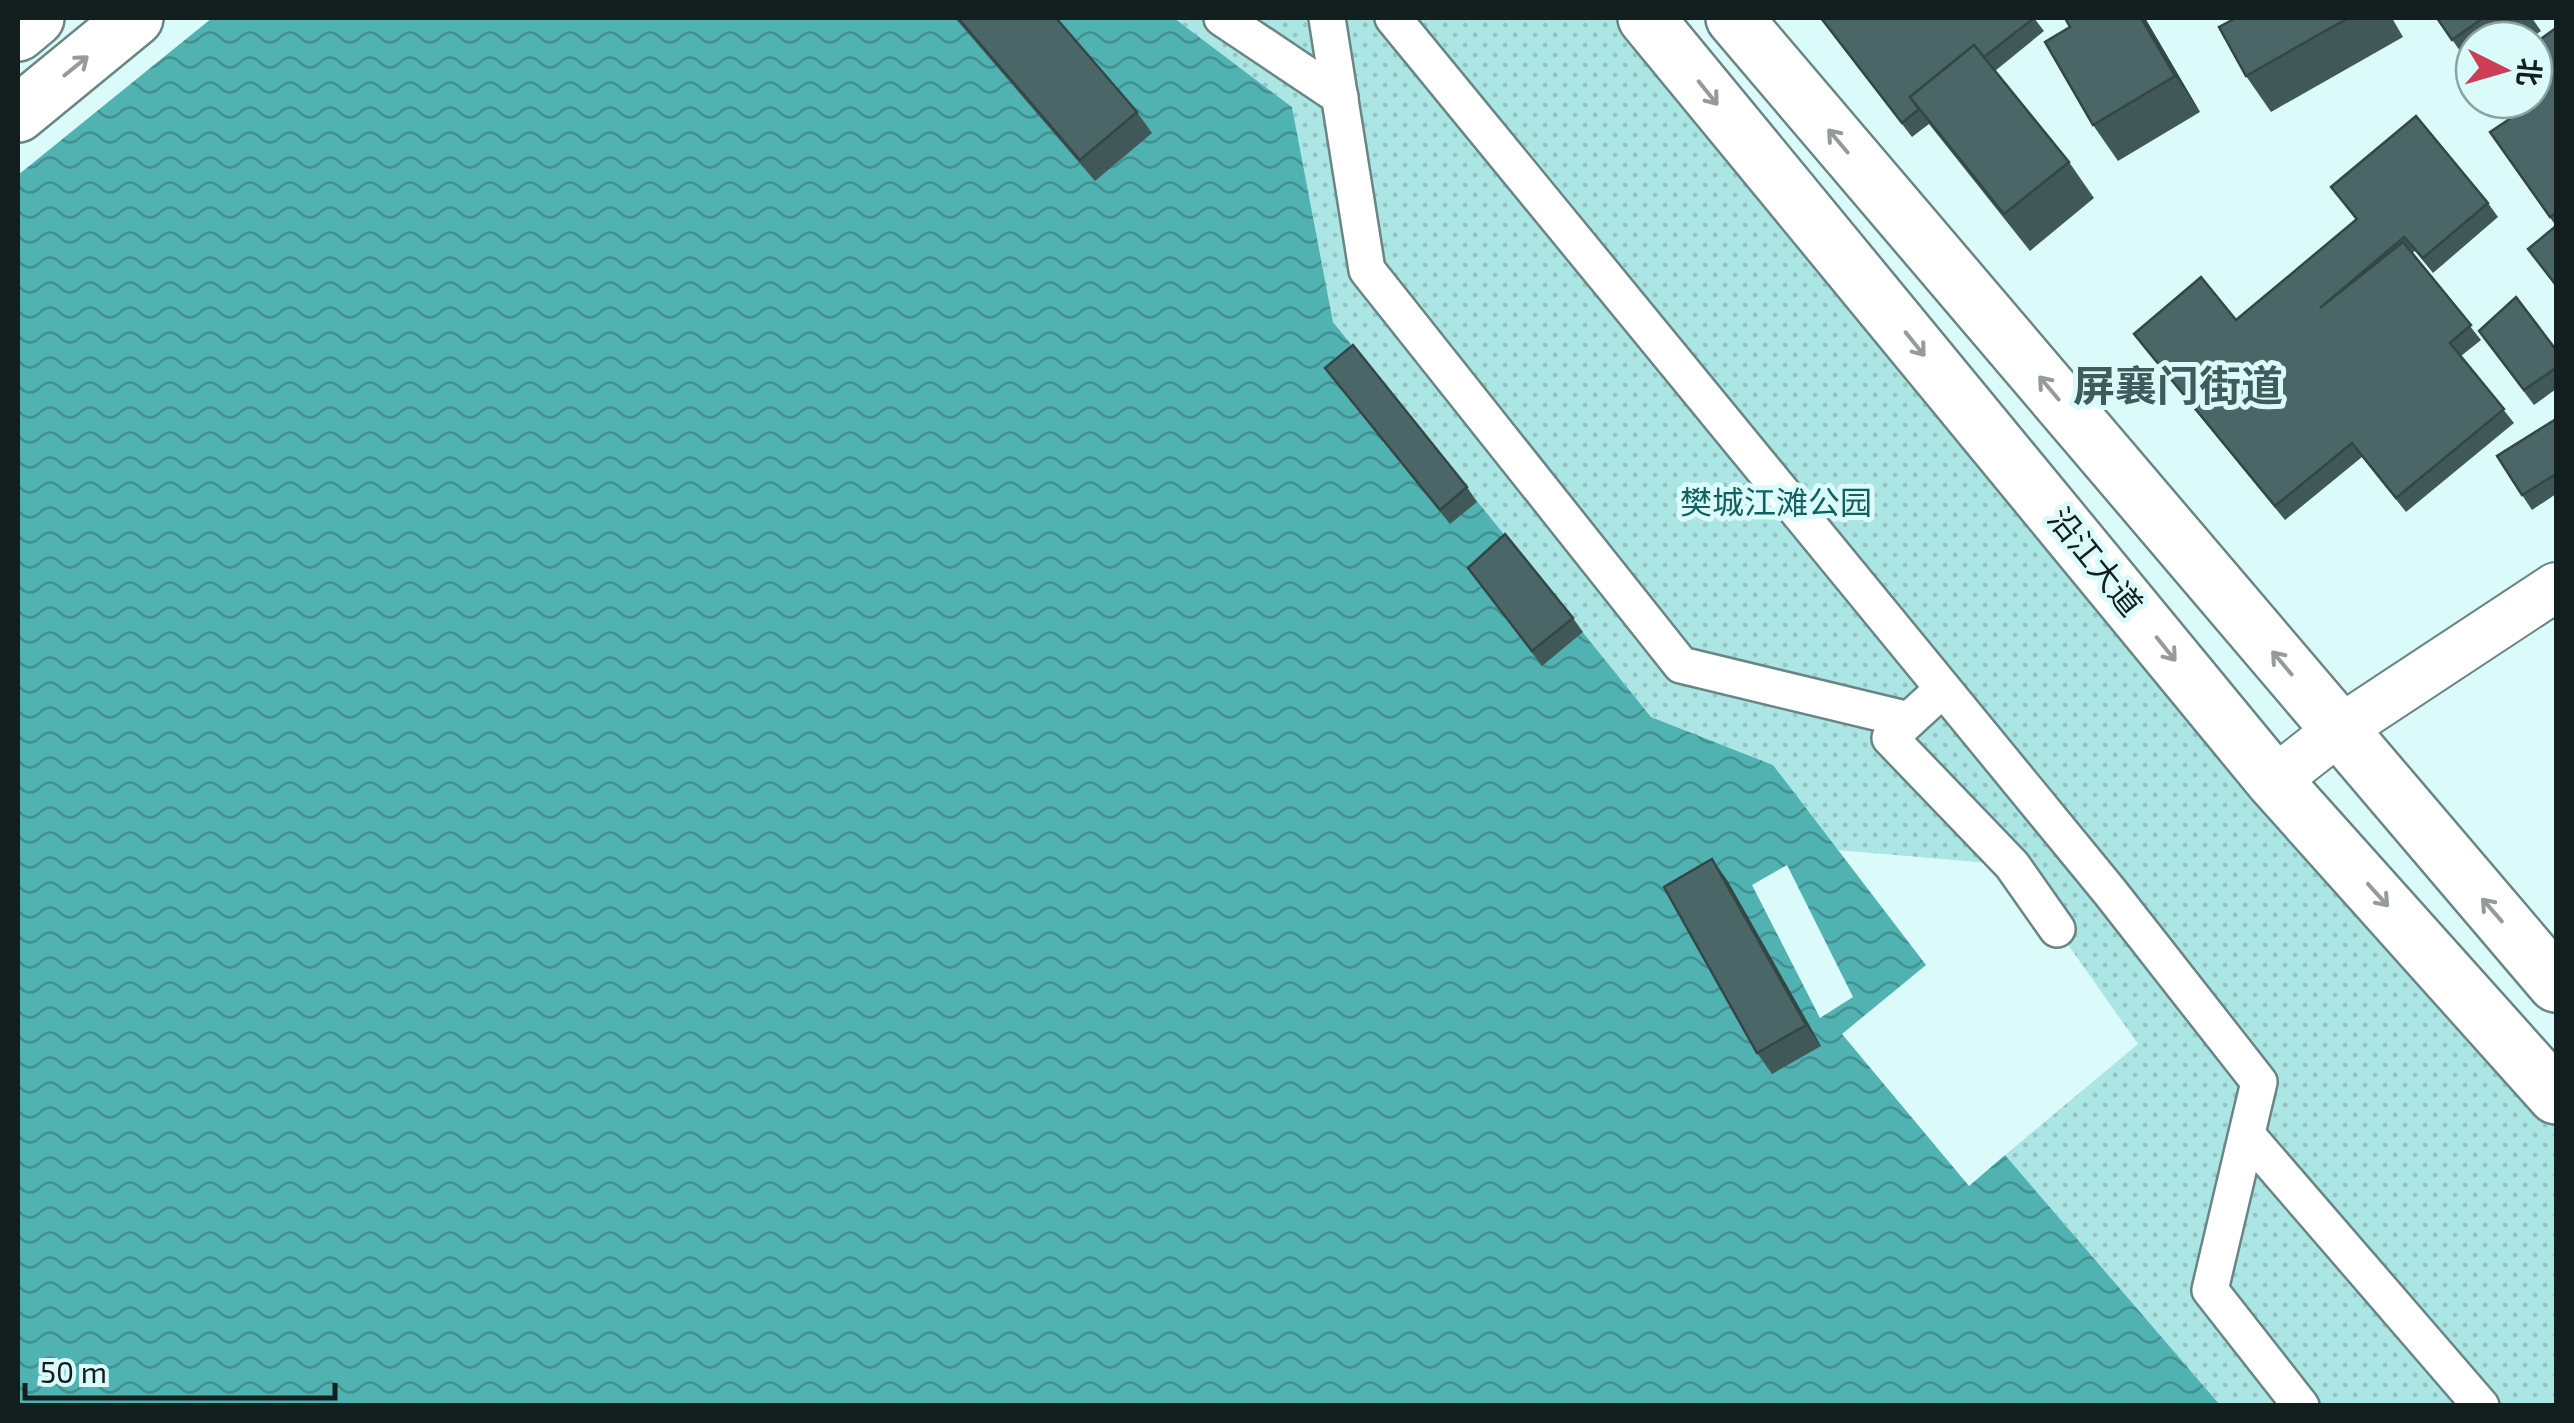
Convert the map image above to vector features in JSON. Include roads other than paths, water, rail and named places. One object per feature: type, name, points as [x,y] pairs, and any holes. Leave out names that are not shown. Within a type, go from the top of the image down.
[{"type":"main road","points":[[18,33],[36,18]]},
{"type":"main road","points":[[18,114],[135,18]]},
{"type":"main road","name":"沿江大道","points":[[1646,18],[2274,780],[2556,1096]]},
{"type":"main road","points":[[1734,18],[2556,984]]},
{"type":"street","points":[[1222,18],[1340,97]]},
{"type":"street","points":[[1327,18],[1367,270],[1681,665],[1908,720]]},
{"type":"street","points":[[1393,18],[2259,1082],[2210,1290],[2301,1406]]},
{"type":"street","points":[[2274,780],[2340,730],[2556,588]]},
{"type":"street","points":[[1943,689],[1890,738],[2012,865],[2057,929]]},
{"type":"street","points":[[2247,1135],[2481,1406]]},
{"type":"water","points":[[18,18],[1174,18],[1292,107],[1333,322],[1651,717],[1773,765],[1926,965],[1842,1034],[1969,1186],[2005,1155],[2220,1405],[18,1405]]},
{"type":"district","name":"屏襄门街道","points":[[2178,386]]},
{"type":"park label","name":"樊城江滩公园","points":[[1776,503]]}]
